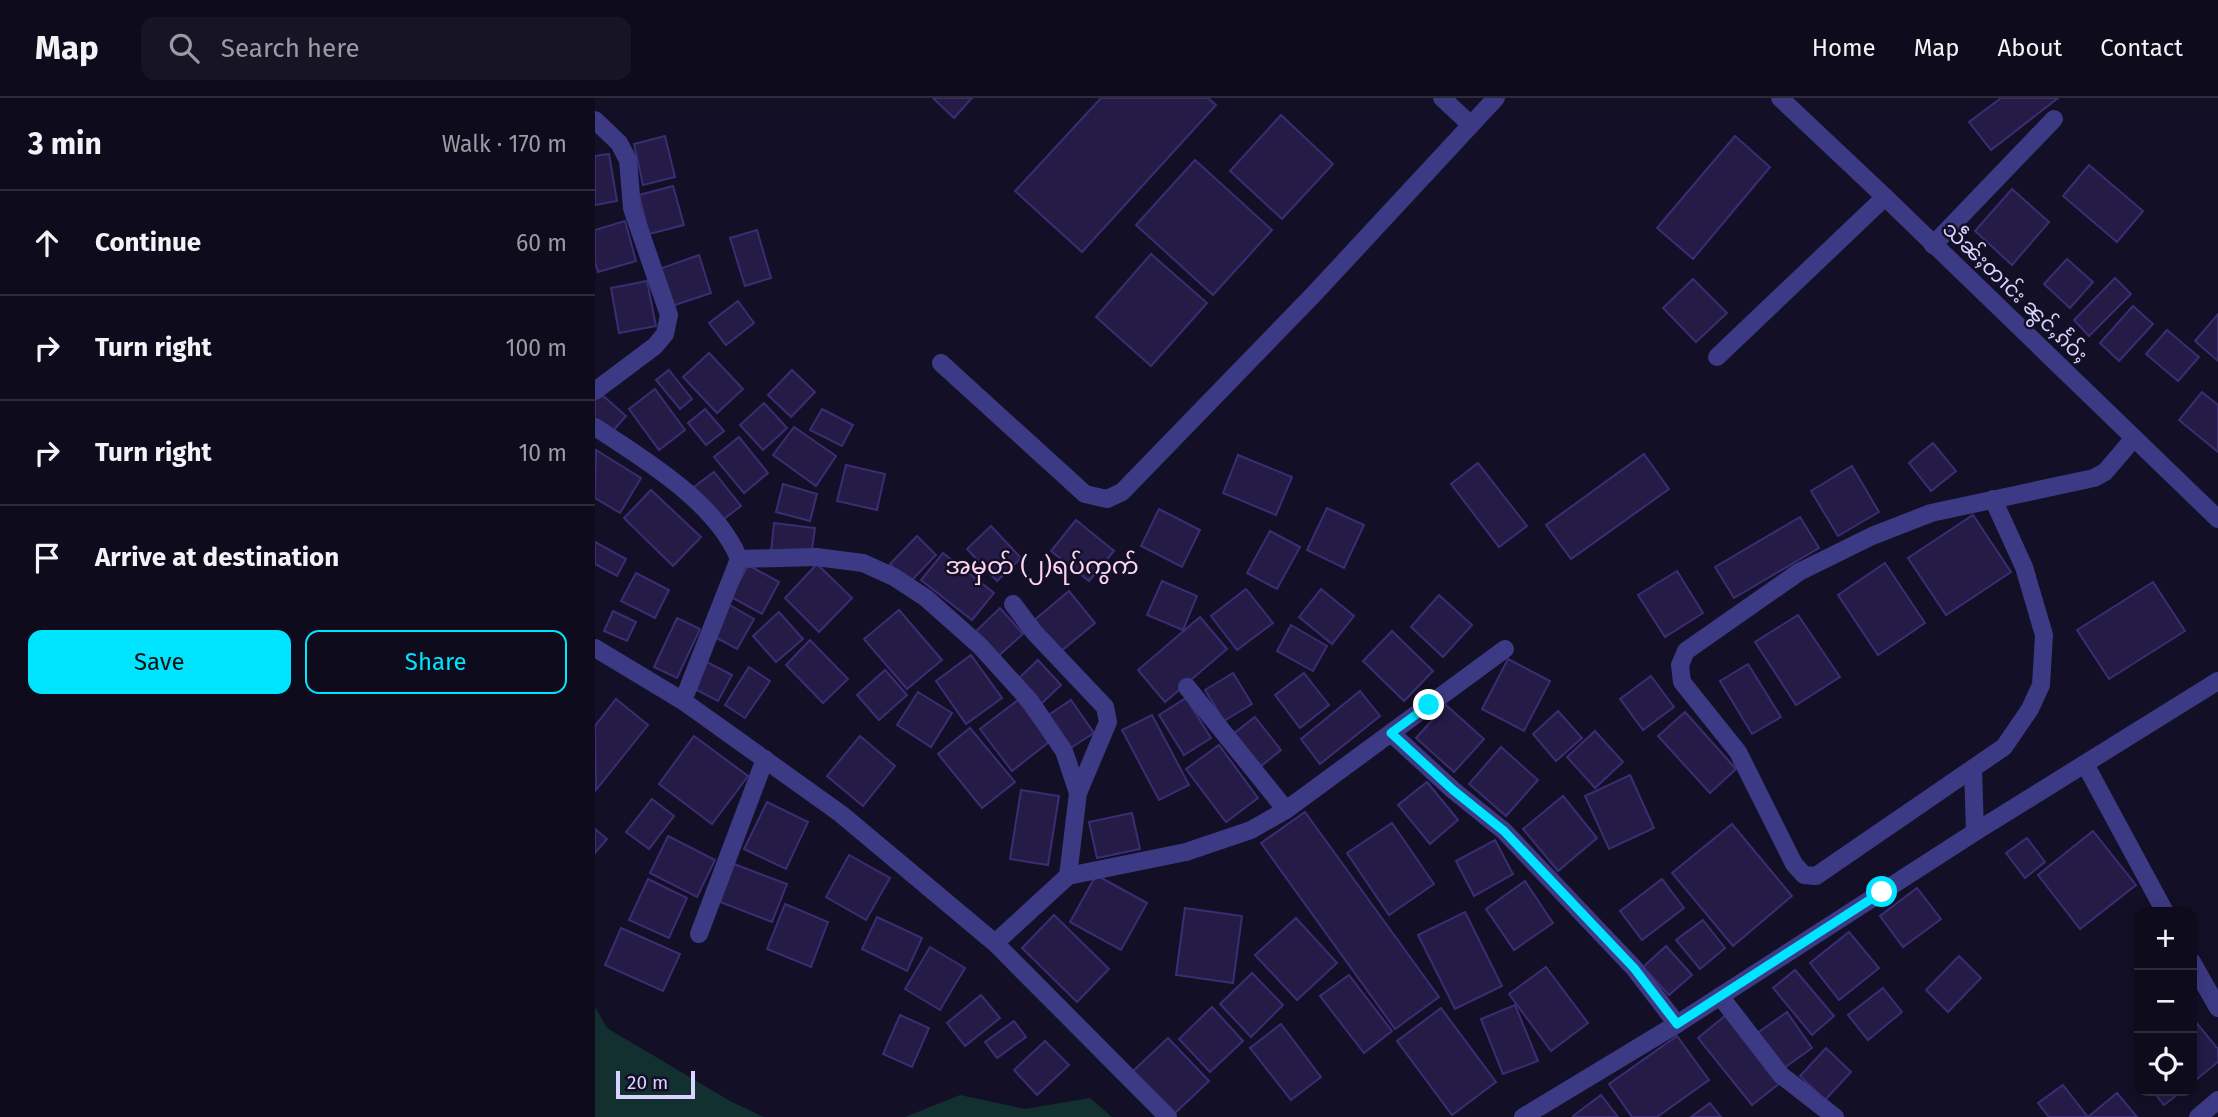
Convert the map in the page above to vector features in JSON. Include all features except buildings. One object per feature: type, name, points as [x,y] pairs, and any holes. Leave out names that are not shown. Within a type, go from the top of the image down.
[{"type":"street","points":[[1442,98],[1471,125]]},
{"type":"street","points":[[941,363],[1085,494],[1107,499],[1122,492],[1314,294],[1496,98]]},
{"type":"street","name":"သဵၼ်ႈတၢင်း ၼွင်ႇၵႅဝ်ႈ","points":[[1780,98],[2218,519]]},
{"type":"street","points":[[1933,245],[2054,119]]},
{"type":"street","points":[[595,120],[619,143],[628,160],[632,208],[669,315],[665,334],[655,346],[595,391]]},
{"type":"street","points":[[1717,357],[1885,197]]},
{"type":"street","points":[[595,427],[679,485],[713,518],[734,547],[739,559],[683,701]]},
{"type":"street","points":[[1993,499],[2024,567],[2044,635],[2041,685],[2030,709],[2004,747],[1816,876],[1804,875],[1794,864],[1738,752],[1682,682],[1680,665],[1686,651],[1799,572],[1872,536],[1931,513],[1993,499],[2094,478],[2105,472],[2134,438]]},
{"type":"street","points":[[739,559],[815,557],[863,563],[894,577],[926,598],[980,646],[1030,701],[1064,751],[1079,793]]},
{"type":"street","points":[[1013,604],[1034,632],[1105,707],[1108,722],[1079,793],[1068,876]]},
{"type":"street","points":[[595,648],[683,701],[841,814],[995,943],[1168,1117]]},
{"type":"street","points":[[995,943],[1068,876],[1186,852],[1251,831],[1286,810],[1505,649]]},
{"type":"street","points":[[1523,1117],[1677,1024],[1975,832],[2218,681]]},
{"type":"street","points":[[1187,687],[1286,810]]},
{"type":"street","points":[[1391,733],[1453,790],[1504,831],[1634,968],[1677,1024]]},
{"type":"street","points":[[699,934],[765,758]]},
{"type":"street","points":[[2085,764],[2162,907]]},
{"type":"street","points":[[1973,769],[1975,832]]},
{"type":"street","points":[[2197,970],[2218,1008]]},
{"type":"street","points":[[1720,996],[1781,1075],[1835,1117]]},
{"type":"street","points":[[2198,1117],[2218,1100]]},
{"type":"green space","points":[[595,1007],[607,1028],[730,1101],[764,1117],[595,1117]]},
{"type":"green space","points":[[960,1095],[1025,1109],[1090,1098],[1112,1117],[905,1117]]},
{"type":"district","name":"အမှတ် (၂)ရပ်ကွက်","points":[[1042,566]]},
{"type":"route","points":[[1429,705],[1391,733],[1453,790],[1504,831],[1634,968],[1677,1024],[1882,892]]}]
